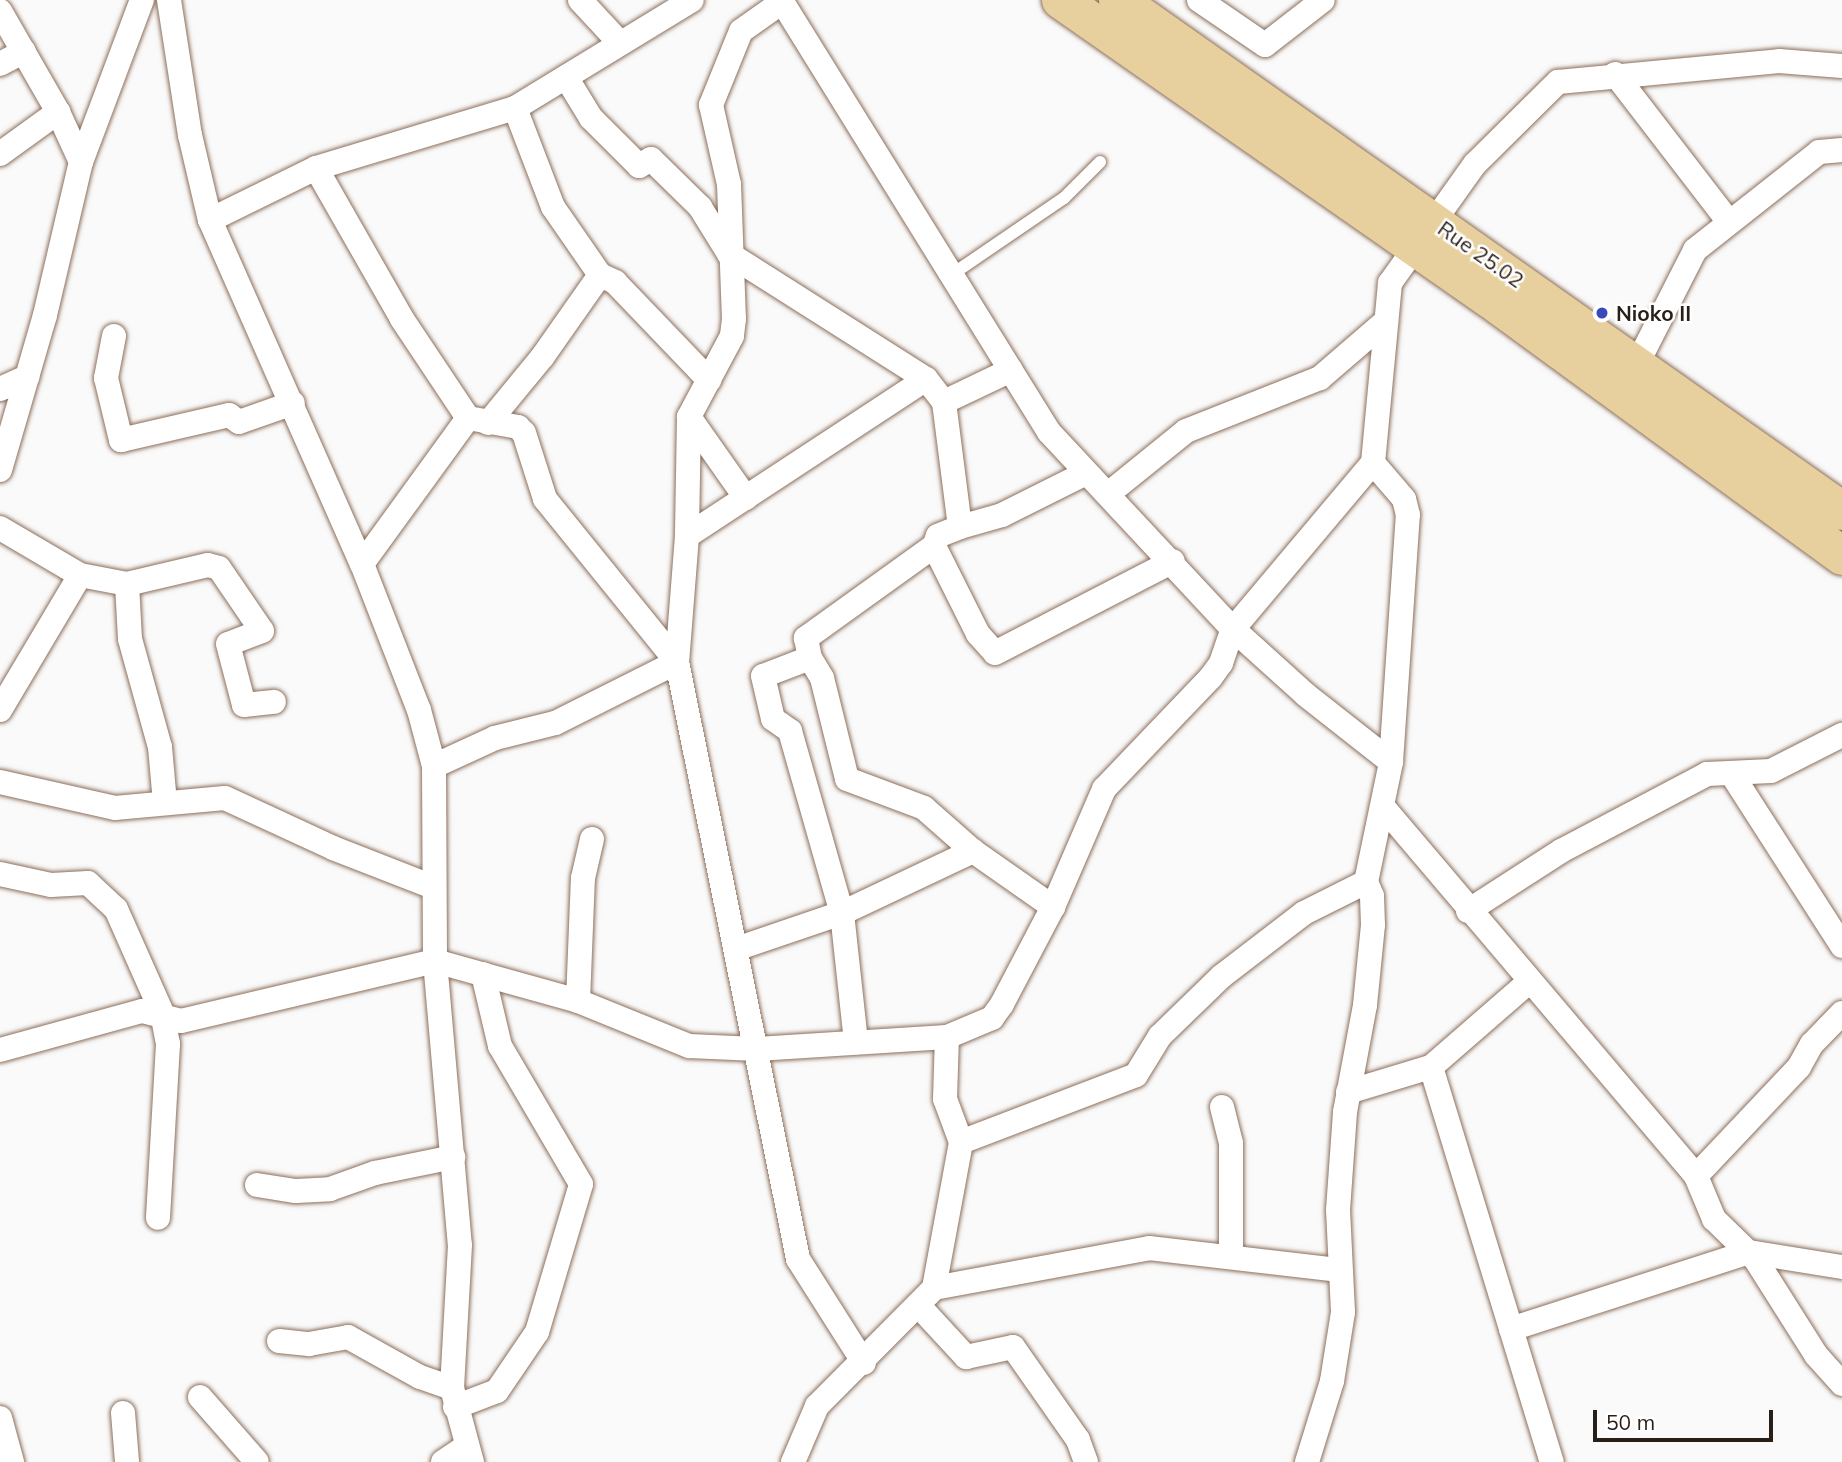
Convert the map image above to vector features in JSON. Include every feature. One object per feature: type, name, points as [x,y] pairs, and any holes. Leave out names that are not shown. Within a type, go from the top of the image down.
[{"type":"main road","points":[[1061,0],[1424,234],[1842,556]]},
{"type":"main road","name":"Rue 25.02","points":[[1118,0],[1424,234],[1637,364],[1842,511]]},
{"type":"street","points":[[0,470],[27,377],[81,162],[142,0]]},
{"type":"street","points":[[169,0],[190,135],[210,220],[362,564],[419,710],[435,766],[435,961],[460,1245],[454,1398],[468,1455],[443,1462]]},
{"type":"street","points":[[580,0],[620,43]]},
{"type":"street","points":[[210,220],[316,168],[515,108],[692,0]]},
{"type":"street","points":[[1199,0],[1265,45],[1323,0]]},
{"type":"street","points":[[864,1363],[798,1259],[677,662],[687,536],[689,417],[732,336],[729,184],[712,105],[741,31],[782,1],[954,273],[1049,432],[1173,561],[1233,629],[1306,695],[1391,761]]},
{"type":"street","points":[[0,11],[58,112],[81,162]]},
{"type":"street","points":[[0,64],[24,51]]},
{"type":"street","points":[[0,1050],[27,1046],[128,1014],[162,1013],[181,1021],[435,961],[578,1001],[675,1044],[757,1049],[947,1037],[992,1018],[1054,907],[1104,789],[1211,677],[1221,663],[1233,629],[1373,463],[1390,283],[1475,164],[1546,90],[1570,79],[1779,61],[1842,65]]},
{"type":"street","points":[[1615,74],[1729,222]]},
{"type":"street","points":[[566,77],[592,118],[639,166],[651,159],[699,207],[729,254],[926,379],[944,402],[960,527]]},
{"type":"street","points":[[515,108],[553,207],[600,275],[615,282],[709,380]]},
{"type":"street","points":[[0,154],[58,112]]},
{"type":"street","points":[[1637,364],[1685,265],[1695,250],[1819,152],[1842,150]]},
{"type":"street","points":[[316,168],[402,319],[478,420],[518,427],[524,433],[545,499],[677,662]]},
{"type":"street","points":[[362,564],[478,420],[544,356],[600,275]]},
{"type":"street","points":[[1108,494],[1186,431],[1320,378],[1385,321]]},
{"type":"street","points":[[114,336],[106,378],[121,440],[229,415],[239,422],[293,403]]},
{"type":"street","points":[[944,402],[1011,370]]},
{"type":"street","points":[[0,389],[27,377]]},
{"type":"street","points":[[687,536],[926,379]]},
{"type":"street","points":[[689,417],[746,498]]},
{"type":"street","points":[[1307,1462],[1332,1381],[1343,1312],[1338,1210],[1348,1092],[1365,1005],[1373,925],[1366,882],[1384,808],[1391,761],[1408,515],[1404,499],[1373,463]]},
{"type":"street","points":[[1054,907],[974,851],[924,808],[847,779],[822,678],[810,658],[806,638],[934,546],[938,536],[1002,515],[1086,473]]},
{"type":"street","points":[[0,528],[80,575],[127,584],[208,565],[227,574],[261,631],[228,644],[244,705],[274,702]]},
{"type":"street","points":[[934,546],[978,634],[995,653],[1173,561]]},
{"type":"street","points":[[0,710],[80,575]]},
{"type":"street","points":[[127,584],[130,639],[160,747],[165,803]]},
{"type":"street","points":[[810,658],[763,676],[773,719],[790,732],[842,914],[856,1042]]},
{"type":"street","points":[[435,766],[495,738],[555,723],[677,662]]},
{"type":"street","points":[[1468,911],[1561,852],[1707,774],[1719,771],[1734,776],[1771,771],[1842,735]]},
{"type":"street","points":[[1734,776],[1842,946]]},
{"type":"street","points":[[0,782],[115,808],[225,798],[333,848],[433,887]]},
{"type":"street","points":[[1384,808],[1468,911],[1696,1176],[1714,1219],[1749,1252],[1816,1356],[1842,1384]]},
{"type":"street","points":[[578,1001],[583,878],[592,839]]},
{"type":"street","points":[[736,949],[842,914],[974,851]]},
{"type":"street","points":[[0,874],[51,884],[88,883],[116,909],[162,1013],[168,1044],[158,1218]]},
{"type":"street","points":[[961,1142],[1136,1074],[1168,1027],[1222,976],[1304,913],[1366,882]]},
{"type":"street","points":[[279,1340],[309,1344],[348,1337],[454,1398],[497,1391],[537,1332],[581,1184],[500,1046],[483,974]]},
{"type":"street","points":[[1348,1092],[1432,1066],[1530,981]]},
{"type":"street","points":[[1696,1176],[1799,1066],[1812,1044],[1842,1013]]},
{"type":"street","points":[[793,1462],[810,1415],[926,1297],[961,1142],[945,1099],[947,1037]]},
{"type":"street","points":[[1432,1066],[1552,1462]]},
{"type":"street","points":[[1222,1107],[1231,1143],[1231,1255]]},
{"type":"street","points":[[257,1185],[296,1191],[330,1189],[375,1173],[453,1157]]},
{"type":"street","points":[[926,1297],[1112,1251],[1149,1248],[1231,1255],[1340,1270]]},
{"type":"street","points":[[1511,1329],[1749,1252],[1842,1267]]},
{"type":"street","points":[[926,1297],[966,1357],[1013,1347],[1078,1440],[1086,1462]]},
{"type":"street","points":[[200,1397],[257,1462]]},
{"type":"street","points":[[123,1413],[127,1462]]},
{"type":"street","points":[[0,1418],[12,1462]]},
{"type":"lane","points":[[954,273],[1065,198],[1100,162]]},
{"type":"place","name":"Nioko II","points":[[1602,313]]}]
